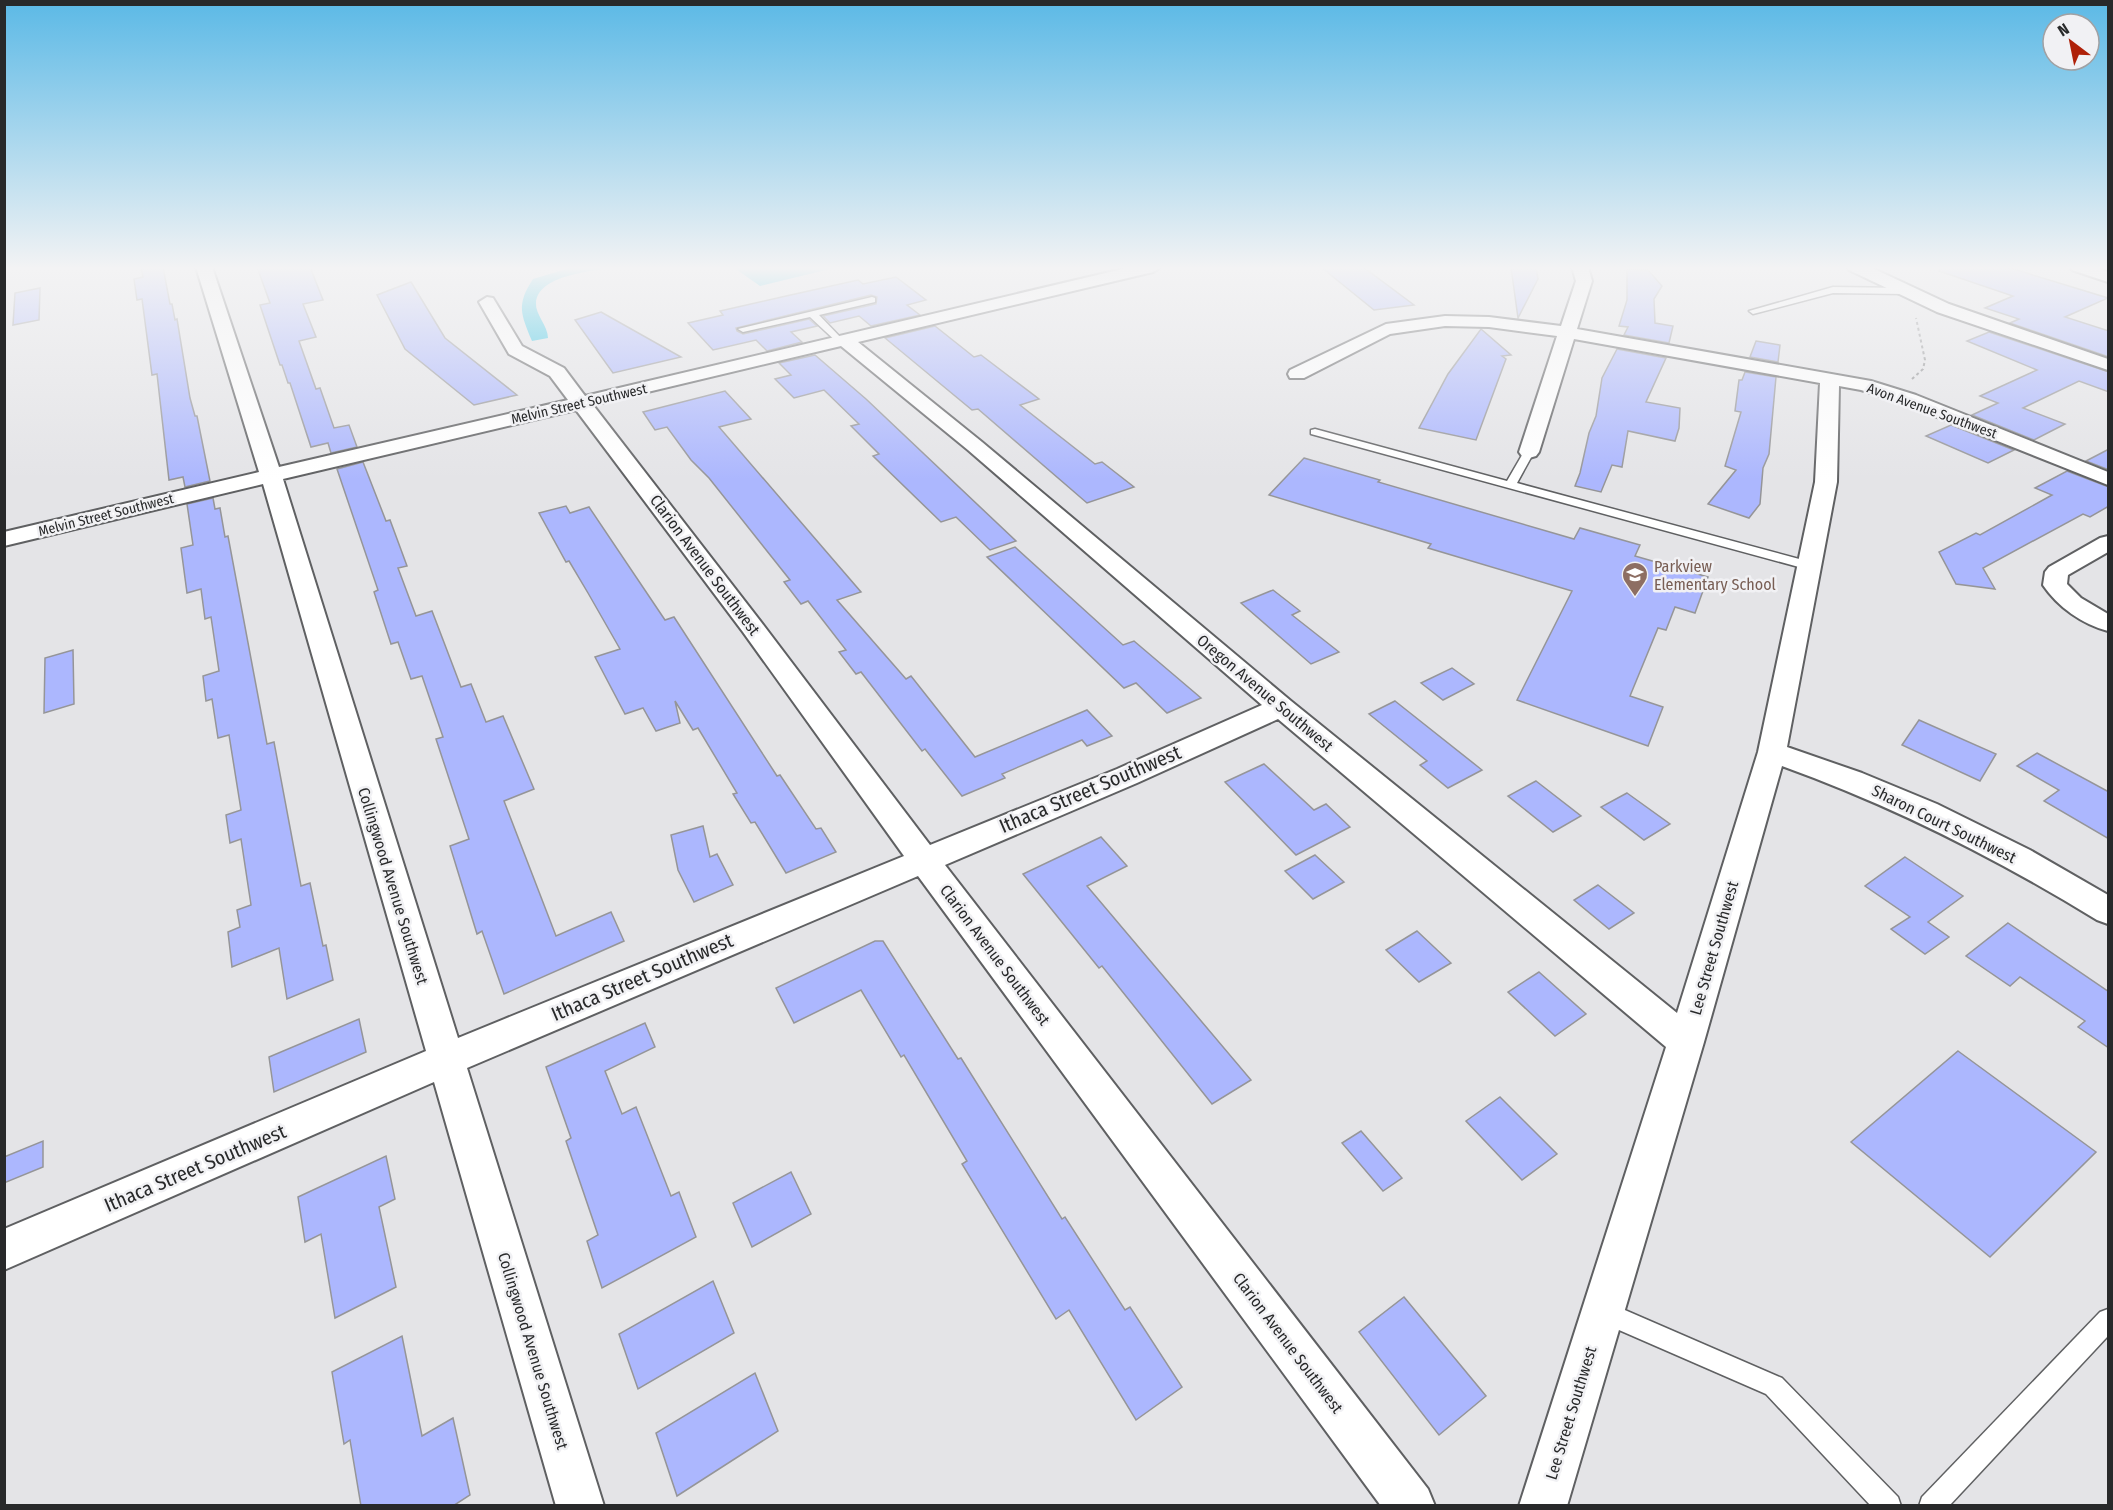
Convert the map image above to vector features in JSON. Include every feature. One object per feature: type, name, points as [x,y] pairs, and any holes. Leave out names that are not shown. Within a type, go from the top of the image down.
[{"type":"street","name":"Collingwood Avenue Southwest","points":[[227,337],[271,475],[580,1506]]},
{"type":"street","name":"Clarion Avenue Southwest","points":[[508,337],[515,350],[557,372],[581,403],[752,627],[923,859],[1411,1506]]},
{"type":"street","name":"Melvin Street Southwest","points":[[4,539],[858,337]]},
{"type":"street","name":"Avon Avenue Southwest","points":[[1297,374],[1369,337]]},
{"type":"street","points":[[1529,452],[1565,337]]},
{"type":"street","name":"Avon Avenue Southwest","points":[[1598,337],[1864,386],[1910,399],[2109,479]]},
{"type":"street","points":[[2031,337],[2109,364]]},
{"type":"street","name":"Oregon Avenue Southwest","points":[[843,341],[975,446],[1281,707],[1686,1042]]},
{"type":"street","name":"Lee Street Southwest","points":[[1543,1506],[1686,1042],[1772,752],[1826,482],[1830,379]]},
{"type":"street","points":[[2109,543],[2057,572],[2055,585],[2064,597],[2085,612],[2109,623]]},
{"type":"street","name":"Ithaca Street Southwest","points":[[4,1250],[445,1060],[923,859],[1127,776],[1281,707]]},
{"type":"street","name":"Sharon Court Southwest","points":[[1772,752],[1918,808],[1987,842],[2109,911]]},
{"type":"lane","points":[[839,337],[843,341]]},
{"type":"lane","points":[[1315,432],[1810,566]]},
{"type":"lane","points":[[1510,486],[1529,452]]},
{"type":"lane","points":[[1603,1311],[1774,1386],[1888,1506]]},
{"type":"lane","points":[[1931,1506],[2109,1320]]},
{"type":"path","points":[[1910,381],[1923,369],[1924,360],[1919,337]]},
{"type":"water","points":[[531,337],[548,338],[532,341]]},
{"type":"building","points":[[147,337],[180,337],[190,398],[195,416],[197,416],[210,481],[185,487],[183,477],[169,480],[157,374],[152,375]]},
{"type":"building","points":[[271,337],[314,337],[299,341],[316,389],[320,388],[334,428],[349,425],[357,447],[331,453],[328,443],[311,447],[290,383],[280,365]]},
{"type":"building","points":[[399,337],[445,337],[517,395],[474,405],[405,349]]},
{"type":"building","points":[[588,337],[646,337],[681,357],[613,373]]},
{"type":"building","points":[[701,337],[797,337],[802,342],[767,351],[756,340],[713,350]]},
{"type":"building","points":[[949,337],[974,357],[981,355],[1039,399],[1020,405],[1095,464],[1102,462],[1134,487],[1087,503],[978,409],[972,410],[885,338]]},
{"type":"building","points":[[1475,337],[1491,337],[1511,355],[1502,356],[1506,359],[1476,440],[1419,428],[1448,374]]},
{"type":"building","points":[[1638,337],[1670,337],[1669,343]]},
{"type":"building","points":[[1976,337],[2005,337],[2109,372],[2109,392],[2079,381],[2023,408],[2065,424],[2034,440],[1972,415],[1998,403],[1980,396],[2037,370],[1967,341]]},
{"type":"building","points":[[2052,337],[2109,337],[2109,357]]},
{"type":"building","points":[[1756,341],[1780,345],[1778,362],[1750,357]]},
{"type":"building","points":[[1617,349],[1666,358],[1646,402],[1680,408],[1679,428],[1675,441],[1628,431],[1622,467],[1612,465],[1601,492],[1575,486],[1589,433],[1596,416],[1602,378]]},
{"type":"building","points":[[815,355],[866,399],[1016,541],[990,550],[956,517],[941,522],[873,456],[879,454],[851,426],[859,424],[824,390],[794,398],[775,379],[791,375],[779,363]]},
{"type":"building","points":[[1745,372],[1776,377],[1769,454],[1763,468],[1760,504],[1749,518],[1708,504],[1736,470],[1725,466],[1741,412],[1735,411],[1739,380],[1742,380]]},
{"type":"building","points":[[725,391],[751,419],[719,427],[861,592],[837,600],[906,679],[911,676],[975,757],[1087,710],[1112,736],[1087,746],[1082,740],[1002,774],[1005,778],[962,796],[925,749],[922,751],[861,672],[856,674],[839,652],[846,650],[808,601],[801,604],[784,582],[790,580],[709,478],[691,460],[667,427],[655,430],[643,412]]},
{"type":"building","points":[[1951,425],[2014,450],[1988,463],[1926,436]]},
{"type":"building","points":[[2109,449],[2109,470],[2086,461]]},
{"type":"building","name":"Parkview Elementary School","points":[[1304,458],[1574,539],[1580,528],[1640,545],[1635,556],[1708,577],[1695,613],[1675,607],[1666,630],[1658,628],[1630,696],[1663,707],[1648,746],[1517,700],[1572,591],[1428,548],[1431,544],[1269,495]]},
{"type":"building","points":[[363,462],[386,521],[390,520],[407,566],[398,568],[416,616],[432,611],[461,687],[471,684],[486,722],[503,716],[534,789],[504,801],[556,936],[611,912],[624,941],[504,994],[482,931],[477,934],[450,846],[469,839],[436,739],[443,737],[422,676],[411,679],[398,642],[391,644],[374,592],[378,590],[337,469]]},
{"type":"building","points":[[2067,471],[2109,487],[2109,506],[2090,517],[2083,514],[1983,568],[1995,589],[1956,584],[1939,552],[1976,533],[1980,535],[2052,495],[2035,488]]},
{"type":"building","points":[[213,498],[215,509],[220,508],[225,537],[228,536],[267,744],[274,742],[301,886],[310,883],[323,946],[326,945],[333,980],[287,999],[279,948],[232,967],[228,932],[240,927],[237,910],[251,905],[241,839],[230,843],[226,815],[241,810],[229,735],[218,738],[212,699],[206,701],[203,676],[219,671],[211,617],[205,619],[201,589],[187,593],[181,548],[193,545],[187,504]]},
{"type":"building","points":[[566,506],[570,513],[589,507],[665,620],[674,617],[777,776],[780,775],[816,829],[821,828],[836,852],[786,873],[755,822],[751,823],[733,794],[737,793],[698,728],[693,730],[675,701],[680,723],[656,731],[643,708],[625,714],[595,657],[620,649],[569,561],[566,562],[539,513]]},
{"type":"building","points":[[1015,547],[1123,645],[1134,641],[1201,698],[1167,713],[1136,683],[1124,688],[987,557]]},
{"type":"building","points":[[1273,590],[1300,611],[1292,615],[1339,652],[1311,664],[1241,603]]},
{"type":"building","points":[[73,650],[74,704],[44,713],[45,658]]},
{"type":"building","points":[[1452,668],[1474,684],[1443,700],[1421,683]]},
{"type":"building","points":[[1395,701],[1482,770],[1448,788],[1420,765],[1427,761],[1369,714]]},
{"type":"building","points":[[1919,720],[1996,754],[1980,781],[1902,745]]},
{"type":"building","points":[[2037,753],[2109,792],[2109,839],[2044,801],[2059,790],[2017,766]]},
{"type":"building","points":[[1264,764],[1314,810],[1326,804],[1350,827],[1296,855],[1225,782]]},
{"type":"building","points":[[1536,781],[1581,816],[1553,832],[1508,796]]},
{"type":"building","points":[[1627,793],[1670,824],[1644,840],[1601,807]]},
{"type":"building","points":[[703,826],[710,857],[717,854],[733,885],[694,902],[678,870],[671,835]]},
{"type":"building","points":[[1101,837],[1127,866],[1087,886],[1251,1080],[1212,1104],[1102,966],[1099,968],[1023,874]]},
{"type":"building","points":[[1315,855],[1344,882],[1313,899],[1285,871]]},
{"type":"building","points":[[1905,857],[1963,896],[1928,922],[1949,937],[1925,954],[1891,929],[1910,917],[1865,886]]},
{"type":"building","points":[[1598,885],[1634,913],[1609,929],[1574,900]]},
{"type":"building","points":[[2008,923],[2109,992],[2109,1048],[2078,1027],[2085,1021],[2020,977],[2010,986],[1966,956]]},
{"type":"building","points":[[1417,931],[1451,963],[1419,982],[1386,950]]},
{"type":"building","points":[[875,941],[883,941],[958,1059],[961,1058],[1062,1219],[1065,1217],[1125,1310],[1130,1307],[1182,1387],[1136,1420],[1069,1310],[1056,1319],[962,1164],[967,1161],[904,1055],[901,1057],[861,990],[794,1023],[776,988]]},
{"type":"building","points":[[1539,972],[1586,1014],[1555,1036],[1508,992]]},
{"type":"building","points":[[359,1019],[366,1052],[274,1092],[269,1057]]},
{"type":"building","points":[[645,1023],[655,1047],[605,1071],[622,1114],[636,1107],[671,1196],[679,1192],[696,1237],[602,1288],[587,1241],[598,1235],[566,1141],[571,1138],[546,1067]]},
{"type":"building","points":[[1958,1051],[2096,1152],[1990,1257],[1851,1142]]},
{"type":"building","points":[[1500,1097],[1557,1154],[1522,1180],[1466,1121]]},
{"type":"building","points":[[1361,1131],[1402,1178],[1383,1191],[1342,1143]]},
{"type":"building","points":[[43,1141],[43,1167],[4,1183],[4,1157]]},
{"type":"building","points":[[386,1156],[395,1199],[379,1207],[396,1287],[335,1318],[321,1234],[305,1242],[298,1197]]},
{"type":"building","points":[[791,1172],[811,1214],[752,1247],[733,1203]]},
{"type":"building","points":[[713,1281],[734,1333],[638,1389],[619,1334]]},
{"type":"building","points":[[1404,1297],[1486,1396],[1439,1435],[1359,1332]]},
{"type":"building","points":[[402,1336],[422,1436],[453,1418],[470,1495],[453,1506],[361,1506],[350,1440],[344,1444],[332,1372]]},
{"type":"building","points":[[755,1373],[778,1431],[677,1496],[656,1433]]},
{"type":"place","name":"Parkview Elementary School","points":[[1635,598]]}]
